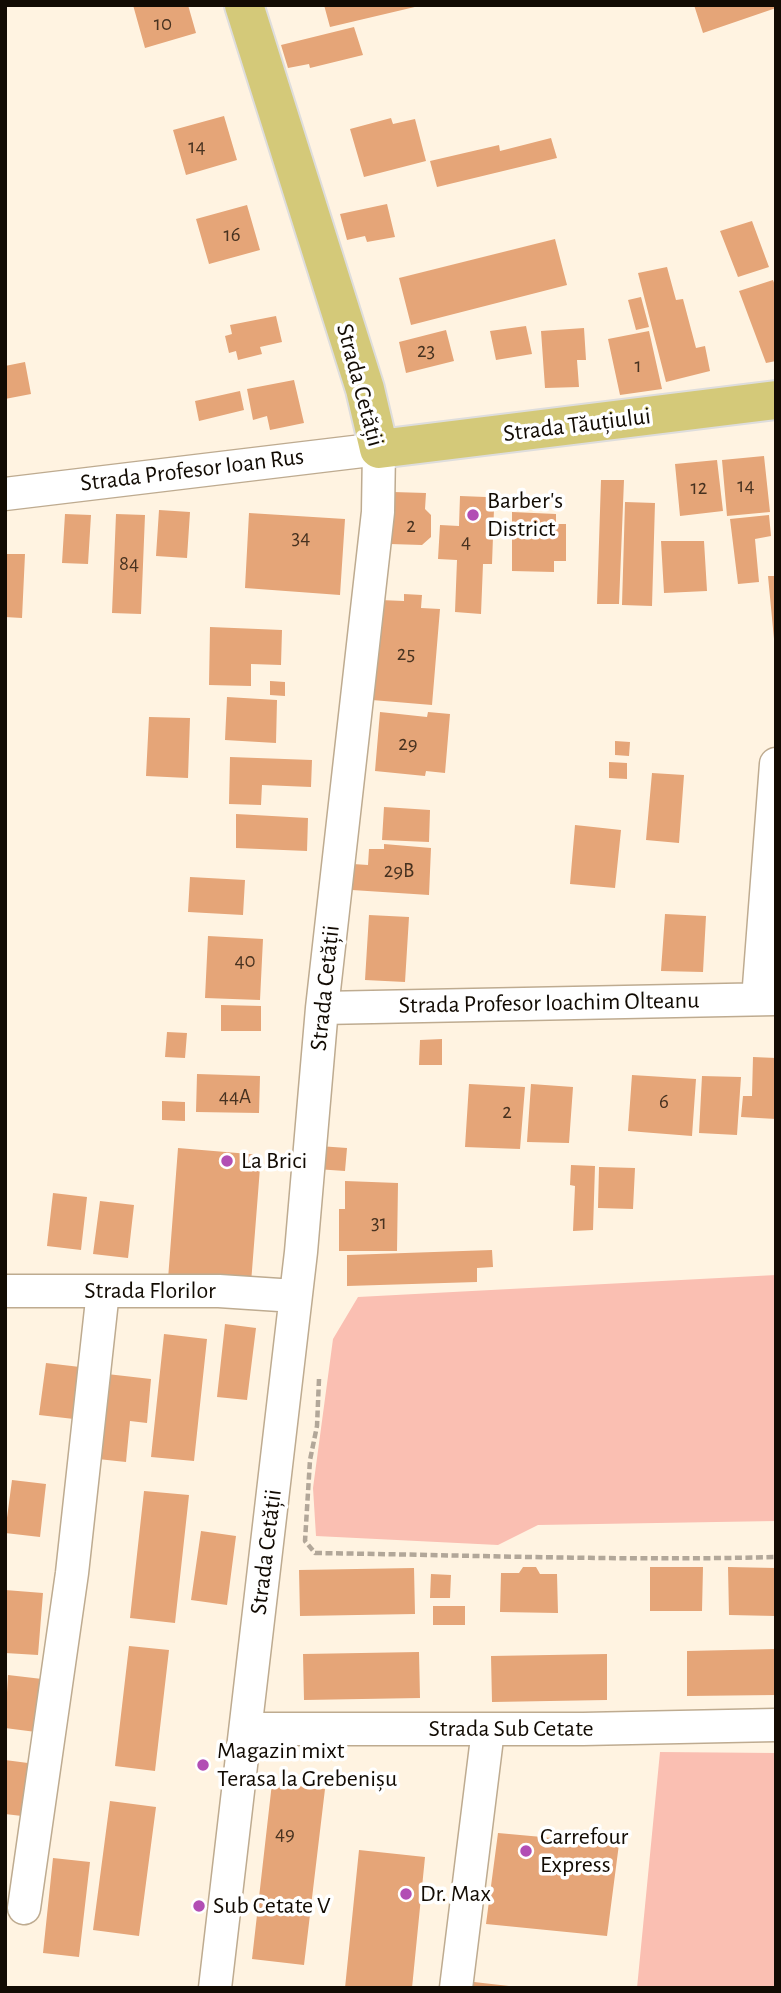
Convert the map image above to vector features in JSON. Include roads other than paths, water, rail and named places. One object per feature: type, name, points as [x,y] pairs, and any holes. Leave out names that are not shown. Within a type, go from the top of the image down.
[{"type":"main road","name":"Strada Cetății","points":[[244,5],[365,388],[379,449]]},
{"type":"main road","name":"Strada Tăuțiului","points":[[379,449],[776,400]]},
{"type":"street","name":"Strada Profesor Ioan Rus","points":[[5,494],[379,449]]},
{"type":"street","name":"Strada Cetății","points":[[215,1988],[295,1296],[322,1008],[378,512],[379,449]]},
{"type":"street","points":[[767,999],[776,764]]},
{"type":"street","name":"Strada Profesor Ioachim Olteanu","points":[[322,1008],[767,999]]},
{"type":"street","name":"Strada Florilor","points":[[5,1291],[219,1291],[295,1296]]},
{"type":"street","points":[[24,1908],[72,1573],[103,1291]]},
{"type":"street","name":"Strada Sub Cetate","points":[[246,1729],[488,1730],[776,1726]]},
{"type":"street","points":[[456,1988],[488,1730]]},
{"type":"place","name":"Barber's District","points":[[473,515]]},
{"type":"place","name":"La Brici","points":[[227,1161]]},
{"type":"place","name":"Magazin mixt Terasa la Grebenișu","points":[[203,1765]]},
{"type":"place","name":"Carrefour Express","points":[[526,1851]]},
{"type":"place","name":"Dr. Max","points":[[406,1894]]},
{"type":"place","name":"Sub Cetate V","points":[[199,1906]]}]
